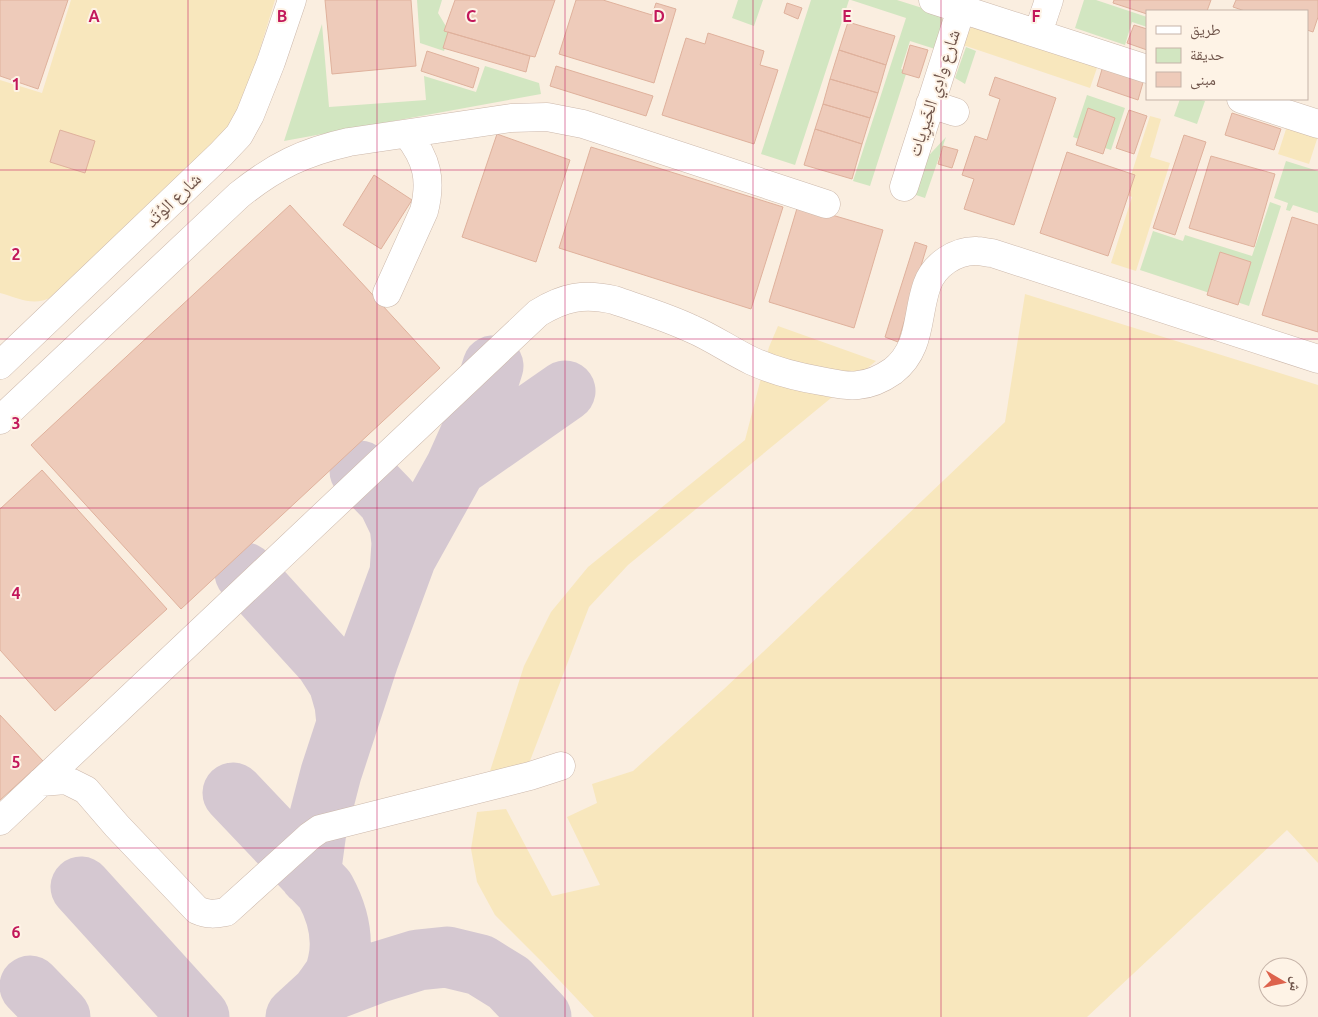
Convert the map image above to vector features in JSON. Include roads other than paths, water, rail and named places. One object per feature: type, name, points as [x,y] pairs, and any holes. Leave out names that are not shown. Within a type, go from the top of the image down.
[{"type":"street","name":"شارع الوُتَد","points":[[0,364],[239,136],[250,114],[281,65],[292,0]]},
{"type":"street","points":[[933,0],[963,5],[1038,34],[1146,68]]},
{"type":"street","points":[[1038,34],[1050,0]]},
{"type":"street","name":"شارع وادِي الخَيرِيات","points":[[904,187],[943,108],[963,5]]},
{"type":"street","points":[[1243,100],[1318,124]]},
{"type":"street","points":[[0,420],[239,195],[272,170],[290,160],[329,146],[511,118],[529,116],[565,119],[826,204]]},
{"type":"street","points":[[387,294],[424,211],[427,198],[427,177],[422,157],[416,145],[407,134]]},
{"type":"street","points":[[0,821],[538,313],[561,301],[587,296],[600,296],[692,328],[751,361],[772,370],[844,386],[859,385],[873,382],[886,376],[898,367],[907,356],[914,343],[927,284],[936,270],[947,260],[961,253],[977,251],[992,253],[1318,360]]},
{"type":"street","points":[[41,782],[66,780],[86,790],[197,910],[206,914],[213,914],[226,912],[320,829],[530,776],[561,766]]}]
